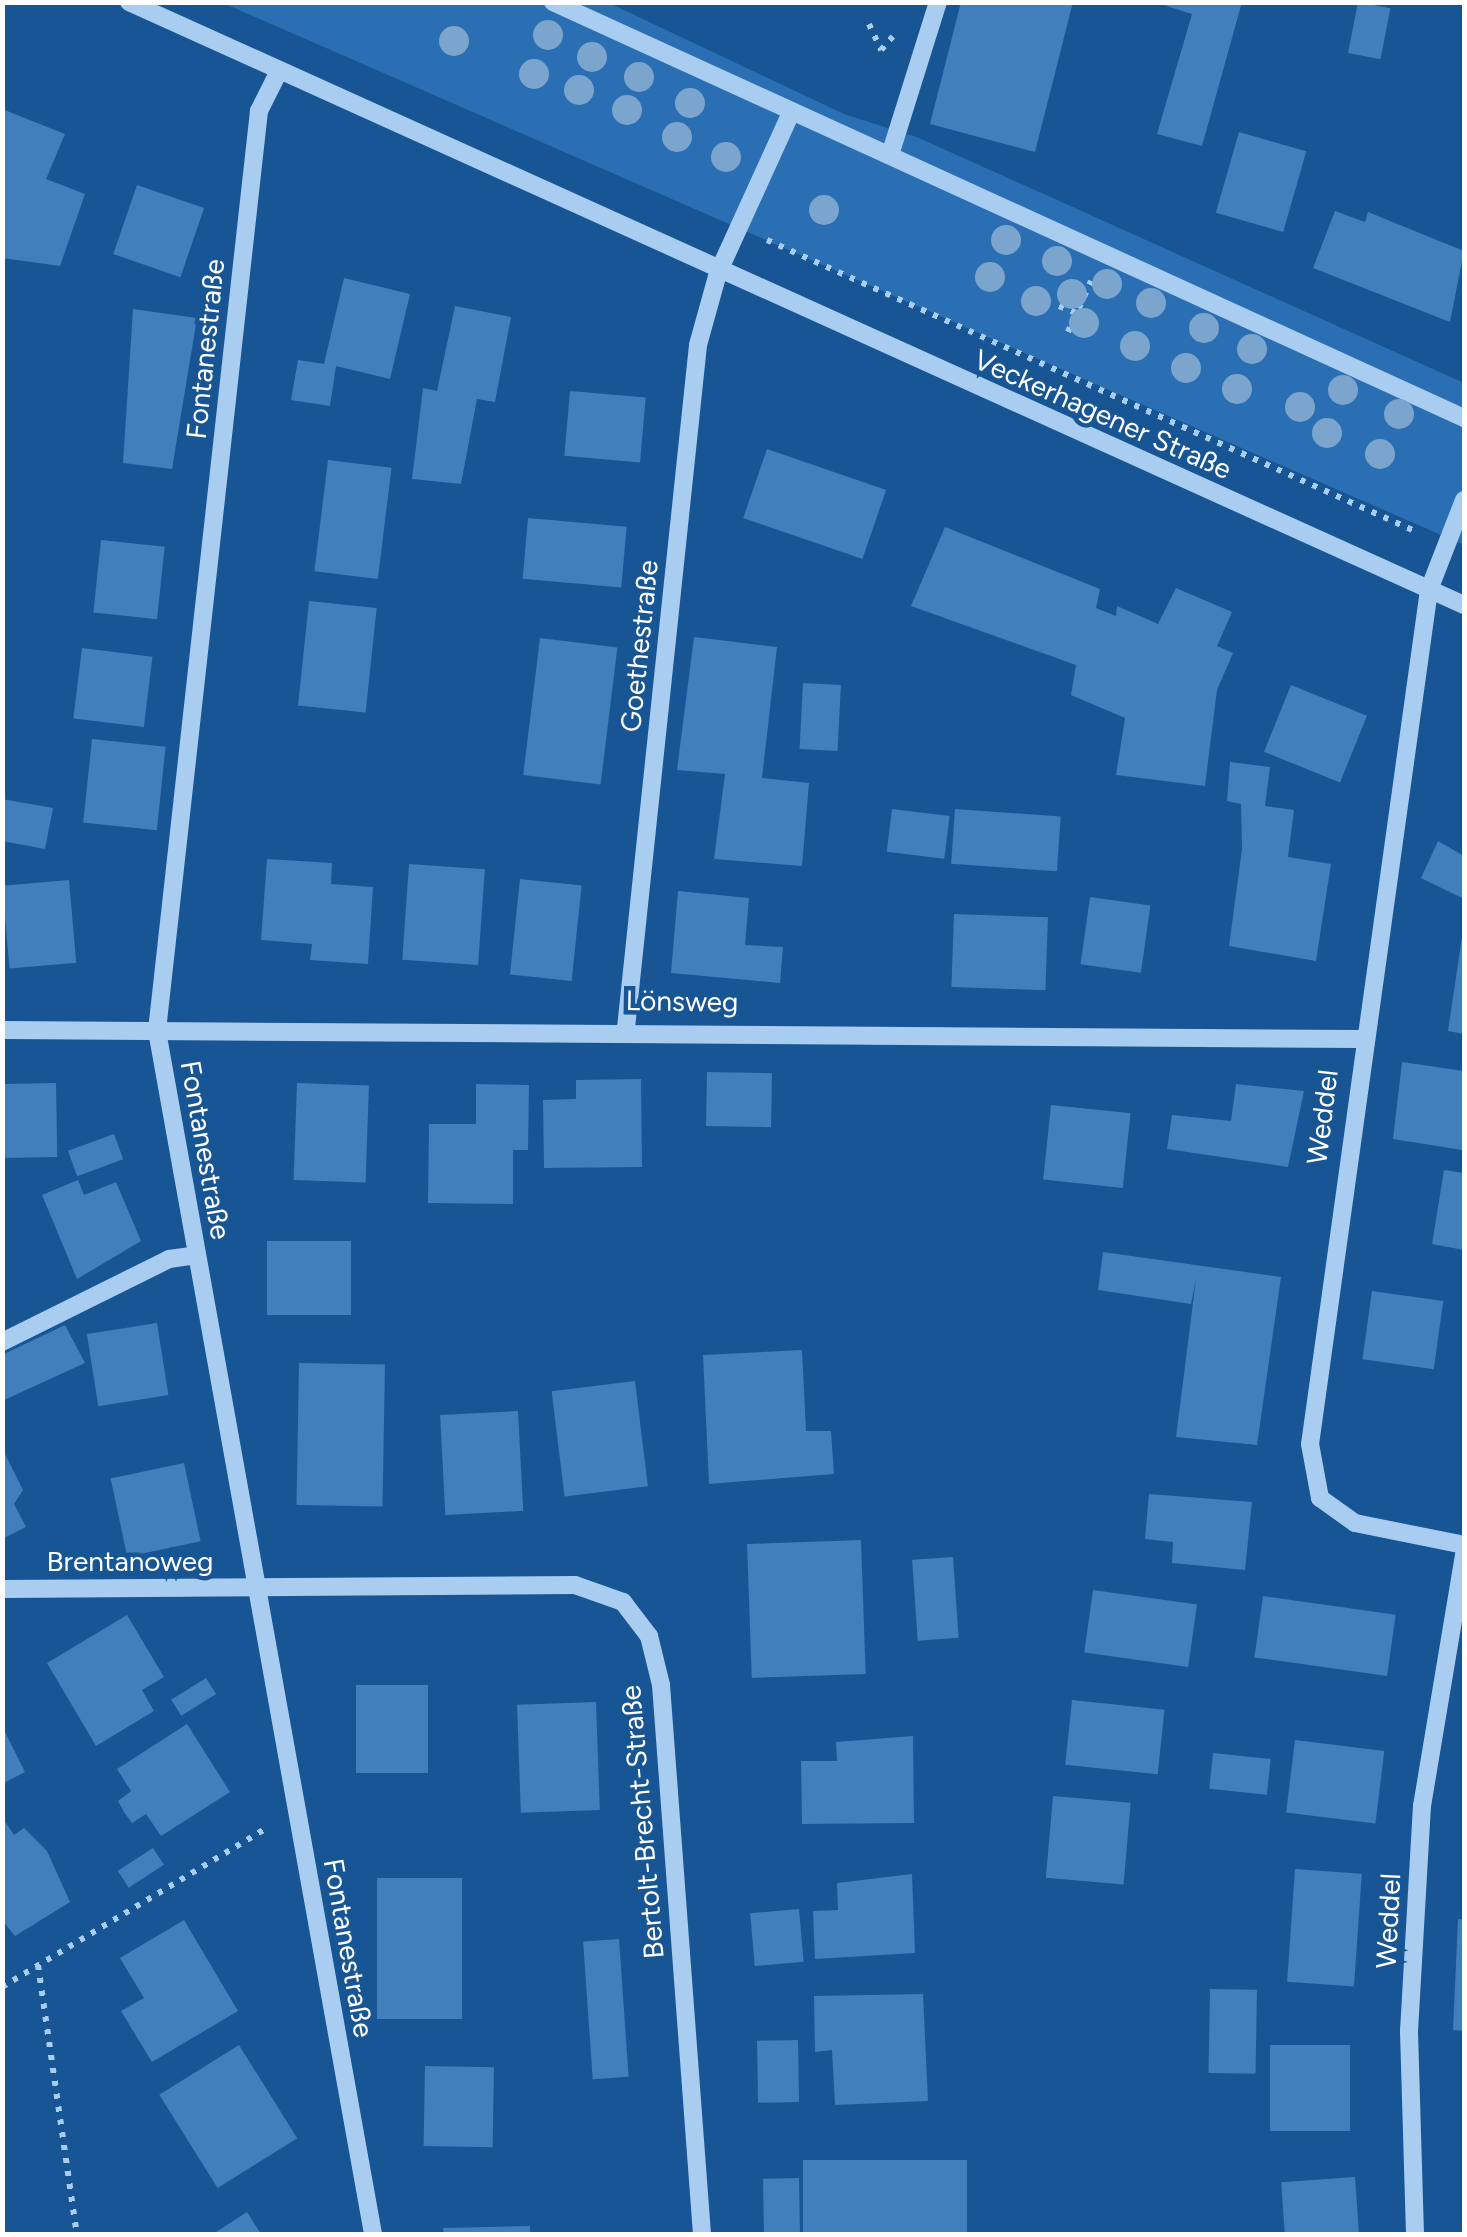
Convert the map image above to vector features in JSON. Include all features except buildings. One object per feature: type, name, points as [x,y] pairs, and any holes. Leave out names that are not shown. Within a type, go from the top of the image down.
[{"type":"street","name":"Veckerhagener Straße","points":[[129,2],[718,272],[1464,606]]},
{"type":"street","points":[[553,2],[1464,418]]},
{"type":"street","points":[[890,155],[938,2]]},
{"type":"street","name":"Fontanestraße","points":[[279,72],[260,110],[157,1031],[373,2234]]},
{"type":"street","points":[[718,272],[791,112]]},
{"type":"street","name":"Goethestraße","points":[[626,1028],[698,344],[718,272]]},
{"type":"street","name":"Weddel","points":[[1464,500],[1430,590],[1360,1039],[1310,1444],[1320,1498],[1355,1523],[1464,1545]]},
{"type":"street","name":"Lönsweg","points":[[2,1030],[626,1028],[1360,1039]]},
{"type":"street","points":[[2,1342],[169,1259],[197,1256]]},
{"type":"street","name":"Weddel","points":[[1414,2234],[1409,2031],[1422,1806],[1464,1554]]},
{"type":"street","name":"Bertolt-Brecht-Straße","points":[[257,1588],[575,1586],[623,1602],[649,1636],[661,1685],[702,2234]]},
{"type":"street","name":"Brentanoweg","points":[[2,1589],[257,1588]]},
{"type":"path","points":[[739,228],[1447,545]]},
{"type":"path","points":[[1068,332],[1104,253]]},
{"type":"path","points":[[1060,306],[1076,314]]},
{"type":"path","points":[[2,1988],[296,1810]]},
{"type":"path","points":[[38,1965],[78,2234]]},
{"type":"shaded area","points":[[223,3],[609,3],[844,114],[919,138],[1464,383],[1464,545]]}]
